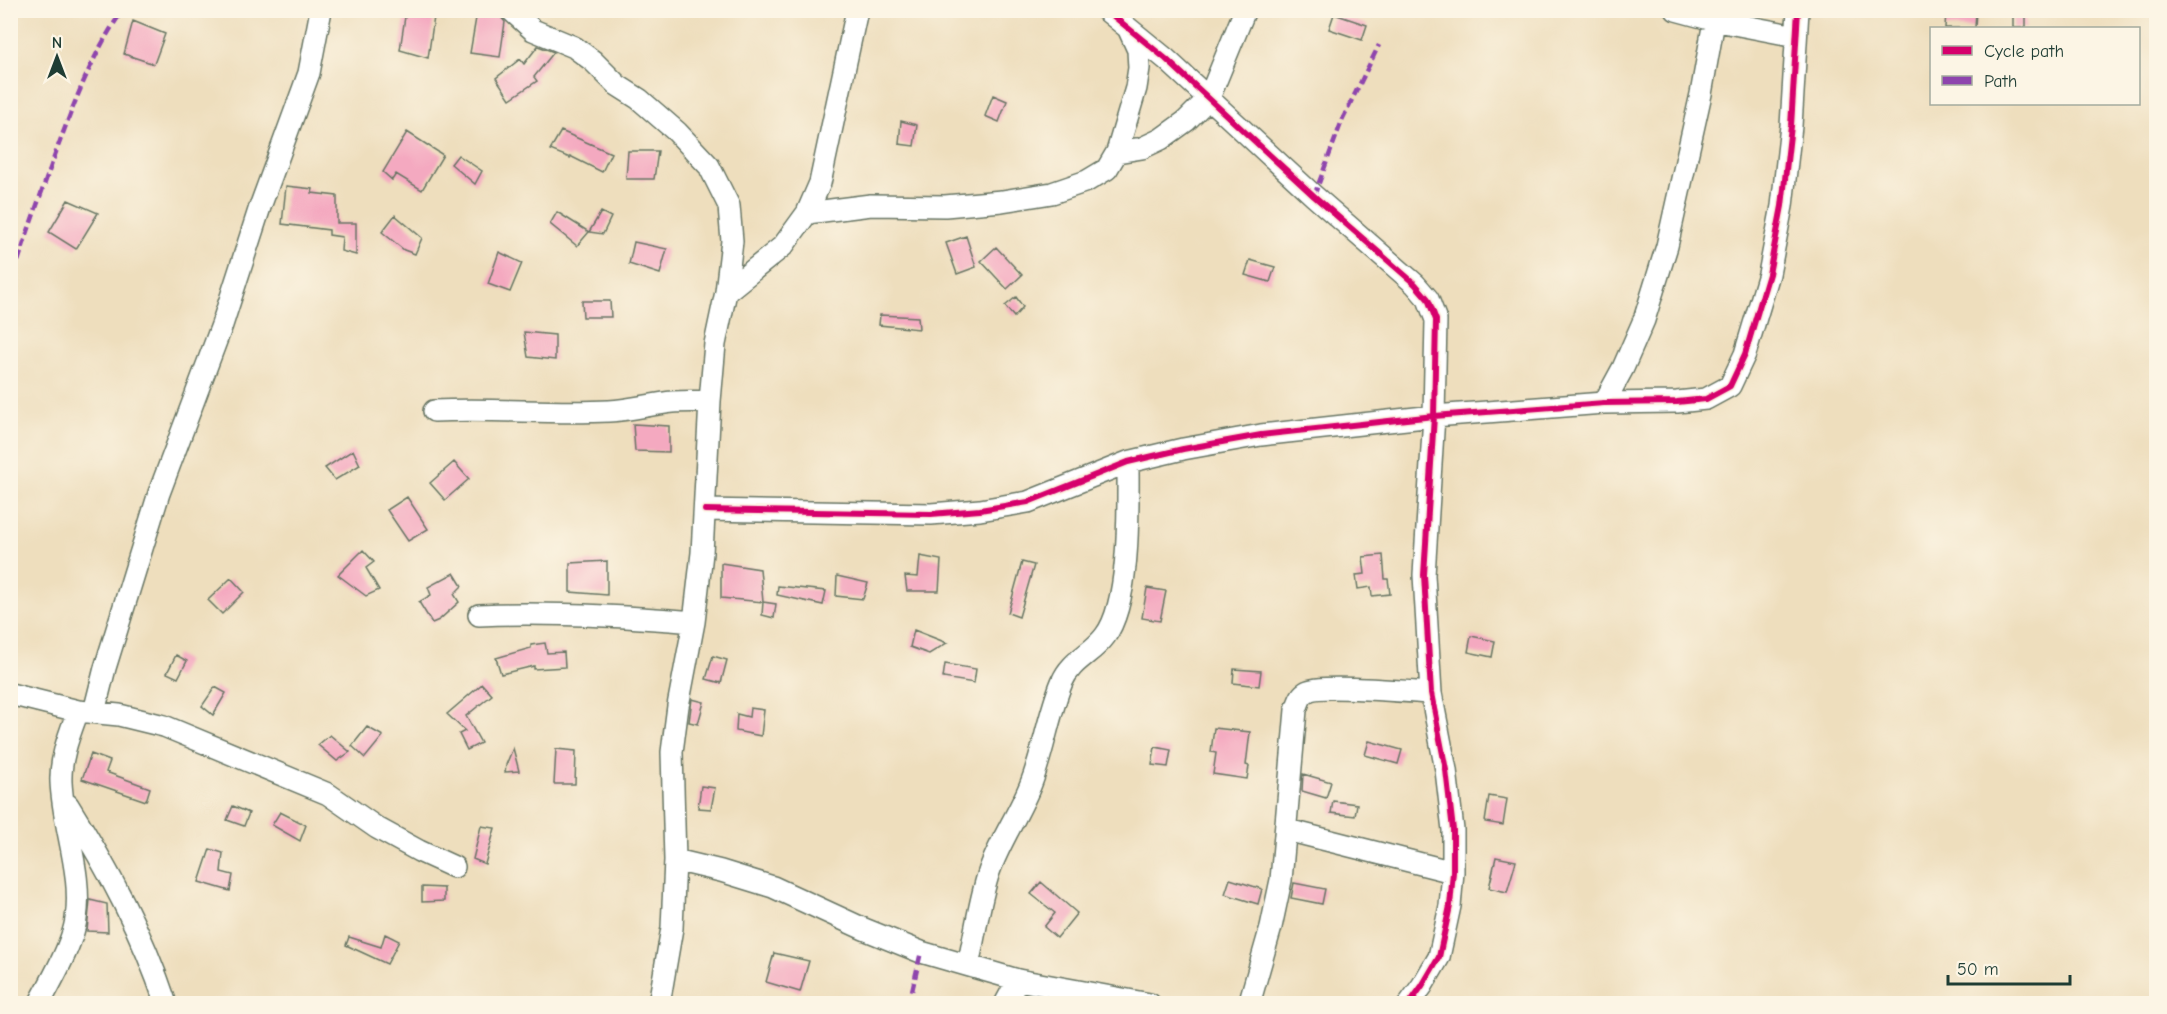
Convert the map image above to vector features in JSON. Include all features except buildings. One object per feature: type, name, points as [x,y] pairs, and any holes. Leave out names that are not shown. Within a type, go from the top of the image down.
[{"type":"street","points":[[39,1004],[76,921],[77,880],[61,780],[63,761],[105,668],[159,492],[222,325],[260,207],[309,73],[321,10]]},
{"type":"street","points":[[512,10],[533,30],[574,47],[593,61],[617,85],[639,99],[677,132],[709,166],[729,206],[732,241],[726,292],[715,344],[705,510],[694,622],[678,705],[672,752],[675,860],[672,928],[659,1004]]},
{"type":"street","points":[[726,292],[783,246],[807,213],[820,183],[857,10]]},
{"type":"street","points":[[1106,10],[1209,98],[1314,196],[1415,284],[1428,299],[1436,320],[1434,416],[1424,575],[1431,693],[1446,770],[1452,820],[1453,872],[1450,906],[1439,957],[1408,1004]]},
{"type":"street","points":[[1117,152],[1142,148],[1161,139],[1209,98],[1245,10]]},
{"type":"street","points":[[1676,10],[1715,15],[1796,36]]},
{"type":"street","points":[[705,510],[931,514],[980,510],[1028,502],[1128,462],[1261,435],[1434,416],[1604,403],[1677,402],[1706,399],[1730,386],[1745,354],[1768,274],[1782,206],[1791,126],[1798,10]]},
{"type":"street","points":[[1604,403],[1623,368],[1644,320],[1667,246],[1701,94],[1715,15]]},
{"type":"street","points":[[807,213],[871,205],[945,206],[1002,201],[1052,193],[1088,181],[1107,169],[1117,152],[1139,68],[1138,50],[1129,29]]},
{"type":"street","points":[[434,411],[474,409],[553,412],[609,411],[672,402],[710,401]]},
{"type":"street","points":[[968,965],[989,873],[1031,782],[1062,681],[1077,660],[1105,638],[1114,621],[1123,582],[1128,519],[1128,462]]},
{"type":"street","points":[[479,615],[596,614],[694,622]]},
{"type":"street","points":[[1249,1004],[1271,927],[1281,880],[1296,710],[1300,698],[1309,690],[1328,688],[1431,693]]},
{"type":"street","points":[[10,694],[86,711],[120,715],[164,726],[328,794],[377,828],[454,867]]},
{"type":"street","points":[[63,796],[102,860],[133,919],[166,1004]]},
{"type":"street","points":[[1287,830],[1453,872]]},
{"type":"street","points":[[675,860],[773,887],[864,929],[921,952],[1018,980],[1150,1004]]},
{"type":"street","points":[[1005,1004],[1018,980]]},
{"type":"marked path","points":[[10,287],[38,202],[77,97],[93,60],[123,10]]},
{"type":"marked path","points":[[1314,196],[1343,118],[1379,45]]},
{"type":"marked path","points":[[909,1004],[921,952]]},
{"type":"cycle path","points":[[1106,10],[1166,59],[1314,196],[1415,284],[1428,299],[1436,320],[1434,416],[1424,575],[1431,693],[1446,770],[1453,830],[1453,872],[1450,906],[1439,957],[1409,1004]]},
{"type":"cycle path","points":[[705,510],[931,514],[980,510],[1028,502],[1128,462],[1261,435],[1434,416],[1604,403],[1677,402],[1706,399],[1730,386],[1745,354],[1769,274],[1782,206],[1791,126],[1798,10]]}]
